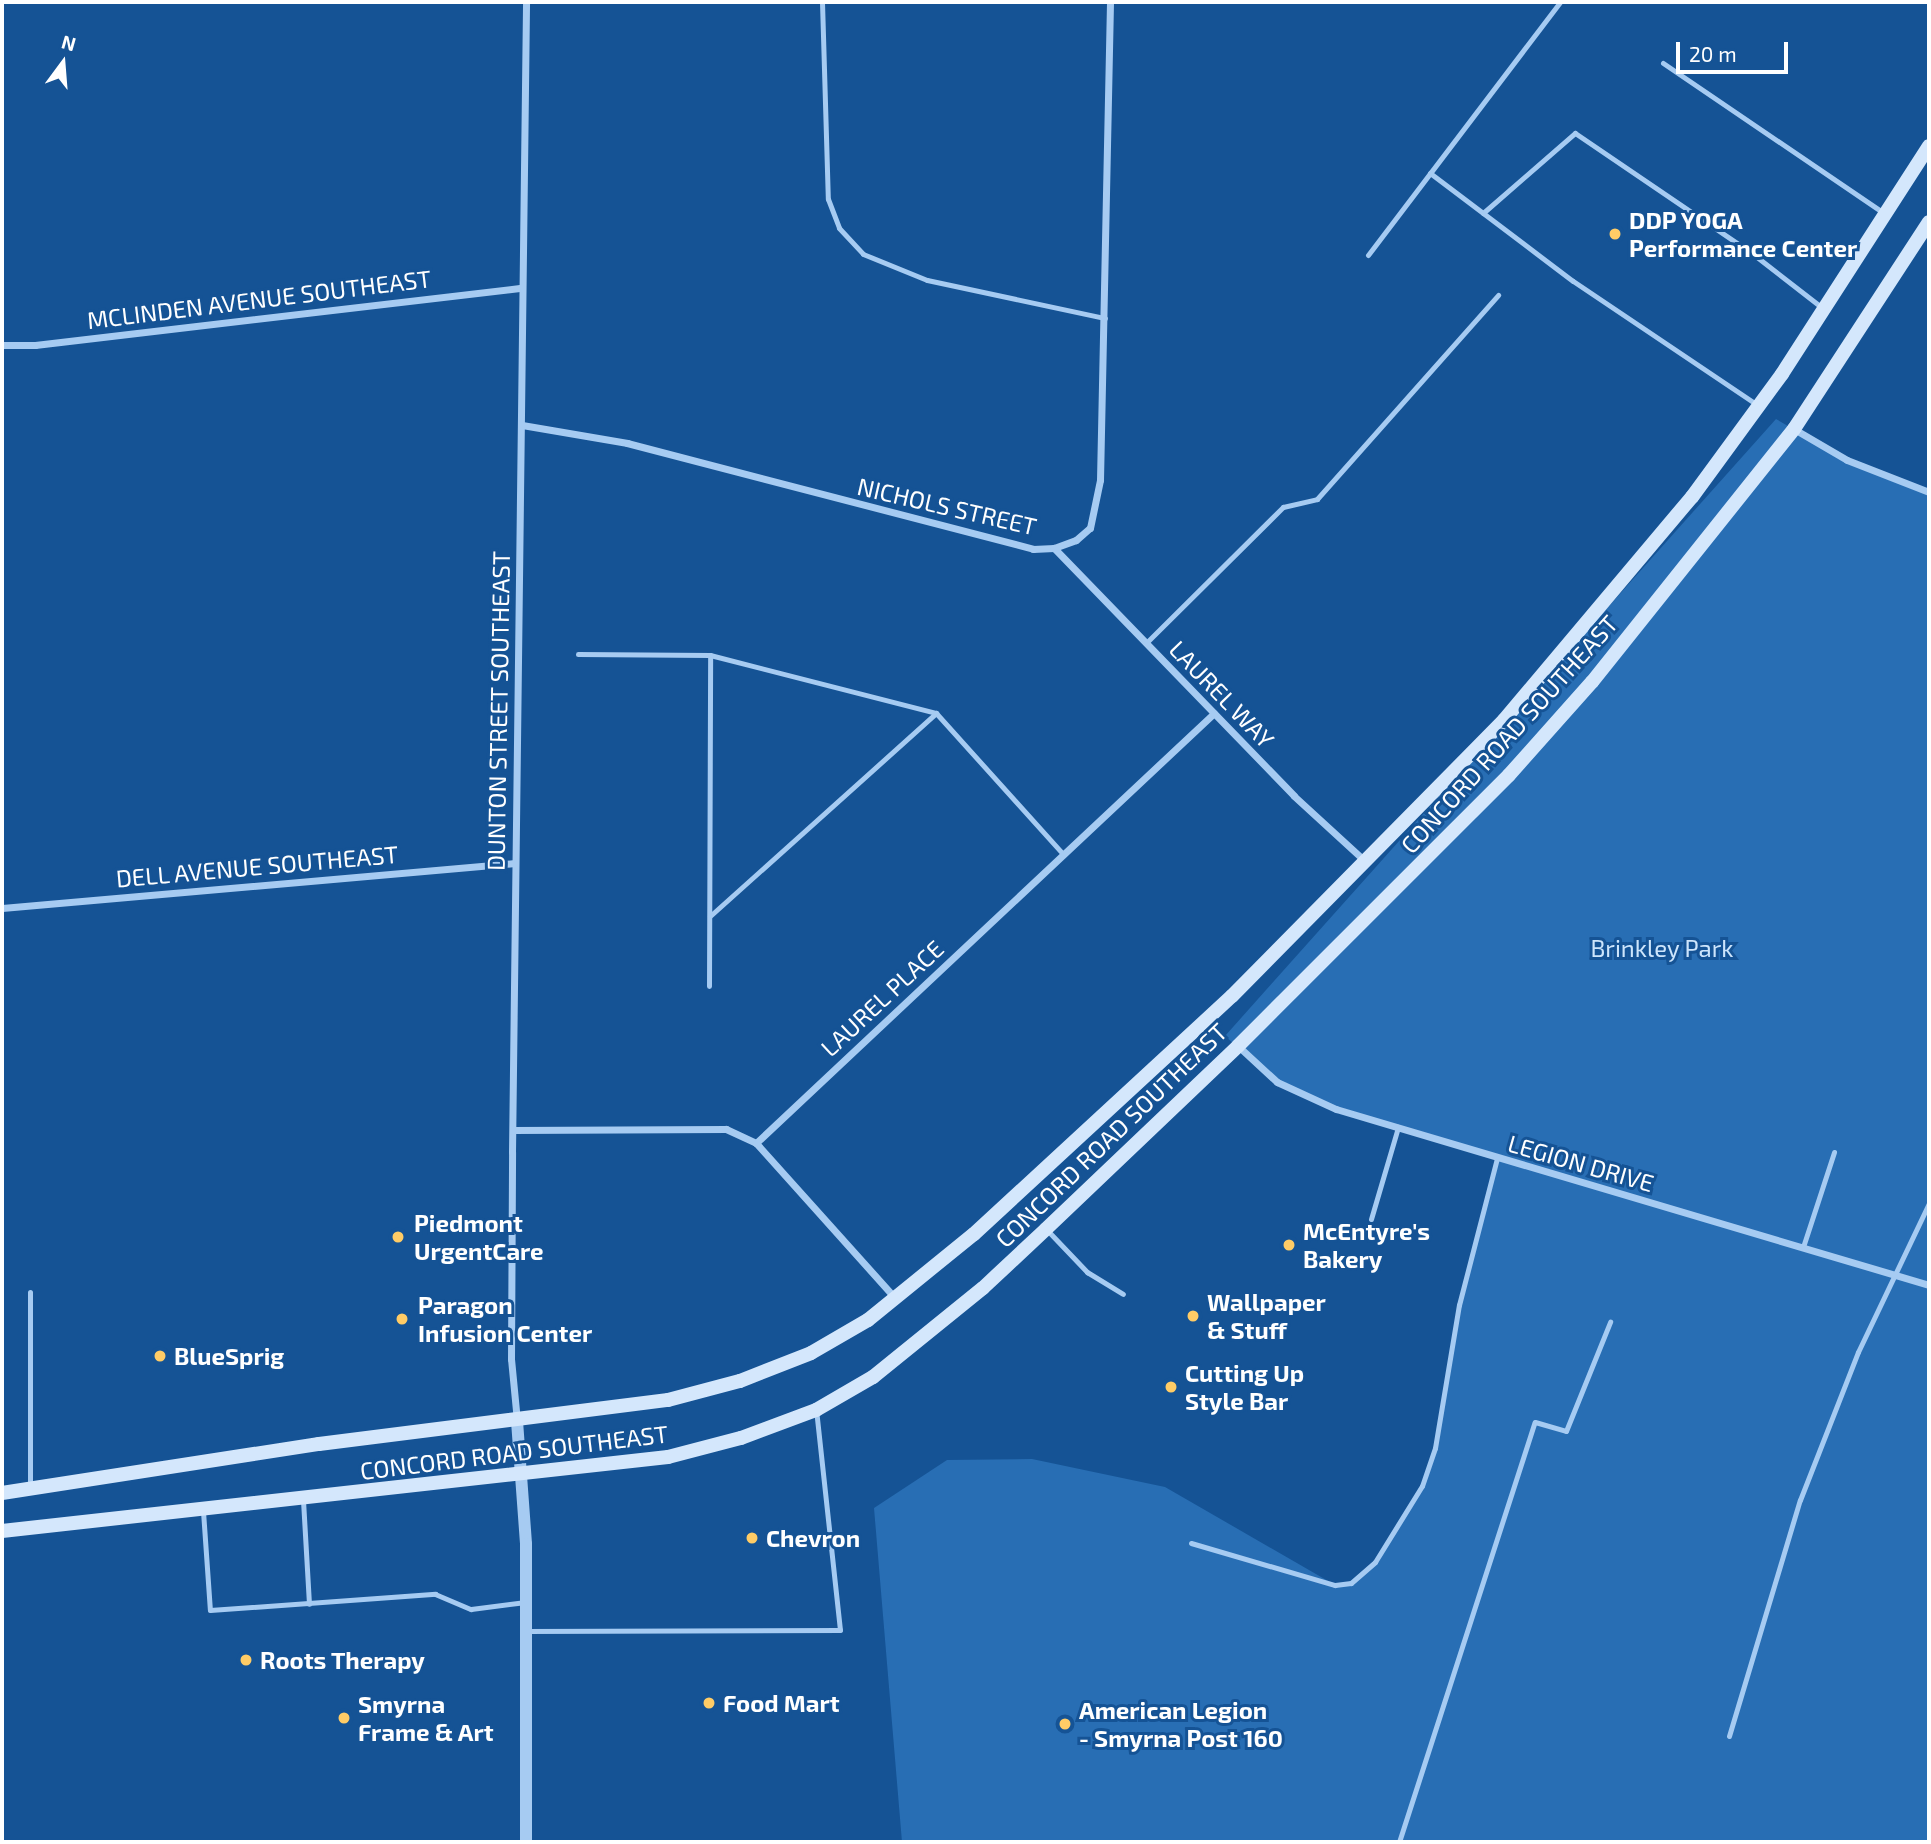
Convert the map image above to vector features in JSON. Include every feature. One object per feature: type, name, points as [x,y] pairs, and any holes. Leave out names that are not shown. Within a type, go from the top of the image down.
[{"type":"main road","name":"CONCORD ROAD SOUTHEAST","points":[[2,1493],[319,1444],[668,1400],[740,1381],[811,1353],[896,1298],[974,1234],[1129,1091],[1366,862],[1586,627],[1692,497],[1759,406],[1929,146]]},
{"type":"main road","name":"CONCORD ROAD SOUTHEAST","points":[[2,1531],[522,1476],[668,1457],[741,1438],[816,1409],[873,1377],[923,1338],[1046,1229],[1238,1046],[1509,775],[1649,612],[1794,429],[1929,222]]},
{"type":"street","name":"DUNTON STREET SOUTHEAST","points":[[517,1421],[511,1359],[522,425],[520,288],[526,2]]},
{"type":"street","name":"NICHOLS STREET","points":[[522,425],[627,443],[991,540],[1054,548],[1076,540],[1090,528],[1098,504],[1105,318],[1110,2]]},
{"type":"street","name":"MCLINDEN AVENUE SOUTHEAST","points":[[2,345],[35,345],[520,288]]},
{"type":"street","points":[[1794,429],[1847,460],[1929,492]]},
{"type":"street","name":"LAUREL WAY","points":[[1054,548],[1214,713],[1366,862]]},
{"type":"street","name":"LAUREL PLACE","points":[[756,1143],[1214,713]]},
{"type":"street","name":"DELL AVENUE SOUTHEAST","points":[[2,908],[515,863]]},
{"type":"street","name":"LEGION DRIVE","points":[[1238,1046],[1277,1082],[1336,1109],[1929,1285]]},
{"type":"street","points":[[513,1130],[726,1129],[756,1143],[896,1298]]},
{"type":"street","points":[[517,1421],[522,1476],[526,1602],[526,1842]]},
{"type":"lane","points":[[822,2],[828,199],[839,228],[855,246],[863,254],[927,280],[1105,318]]},
{"type":"lane","points":[[1368,255],[1560,2]]},
{"type":"lane","points":[[1663,63],[1885,214]]},
{"type":"lane","points":[[1483,213],[1576,133],[1753,254],[1824,309]]},
{"type":"lane","points":[[1430,173],[1573,281],[1759,406]]},
{"type":"lane","points":[[1146,643],[1283,507],[1317,499],[1498,295]]},
{"type":"lane","points":[[578,654],[710,655],[936,713],[1063,854]]},
{"type":"lane","points":[[709,986],[710,655]]},
{"type":"lane","points":[[709,916],[936,713]]},
{"type":"lane","points":[[1371,1219],[1398,1127]]},
{"type":"lane","points":[[1803,1247],[1833,1152]]},
{"type":"lane","points":[[1191,1544],[1335,1585],[1351,1583],[1375,1562],[1422,1486],[1435,1448],[1459,1306],[1497,1158]]},
{"type":"lane","points":[[1729,1736],[1800,1500],[1858,1352],[1929,1203]]},
{"type":"lane","points":[[1046,1229],[1087,1272],[1123,1294]]},
{"type":"lane","points":[[30,1292],[30,1490]]},
{"type":"lane","points":[[1399,1842],[1535,1422],[1566,1431],[1610,1322]]},
{"type":"lane","points":[[525,1631],[840,1630],[816,1409]]},
{"type":"lane","points":[[303,1500],[309,1604]]},
{"type":"lane","points":[[203,1511],[210,1610],[435,1594],[471,1609],[526,1602]]},
{"type":"green space","name":"Brinkley Park","points":[[1776,419],[1847,460],[1929,492],[1929,1842],[902,1842],[874,1508],[947,1460],[1032,1459],[1165,1487],[1335,1585],[1351,1583],[1375,1562],[1400,1527],[1422,1486],[1435,1448],[1459,1305],[1497,1158],[1336,1109],[1277,1082],[1225,1036]]},
{"type":"place","name":"DDP YOGA Performance Center","points":[[1615,234]]},
{"type":"place","name":"Piedmont UrgentCare","points":[[398,1237]]},
{"type":"place","name":"McEntyre's Bakery","points":[[1289,1245]]},
{"type":"place","name":"Wallpaper & Stuff","points":[[1193,1316]]},
{"type":"place","name":"Paragon Infusion Center","points":[[402,1319]]},
{"type":"place","name":"BlueSprig","points":[[160,1356]]},
{"type":"place","name":"Cutting Up Style Bar","points":[[1171,1387]]},
{"type":"place","name":"Chevron","points":[[752,1538]]},
{"type":"place","name":"Roots Therapy","points":[[246,1660]]},
{"type":"place","name":"Food Mart","points":[[709,1703]]},
{"type":"place","name":"Smyrna Frame & Art","points":[[344,1718]]},
{"type":"place","name":"American Legion - Smyrna Post 160","points":[[1065,1724]]}]
